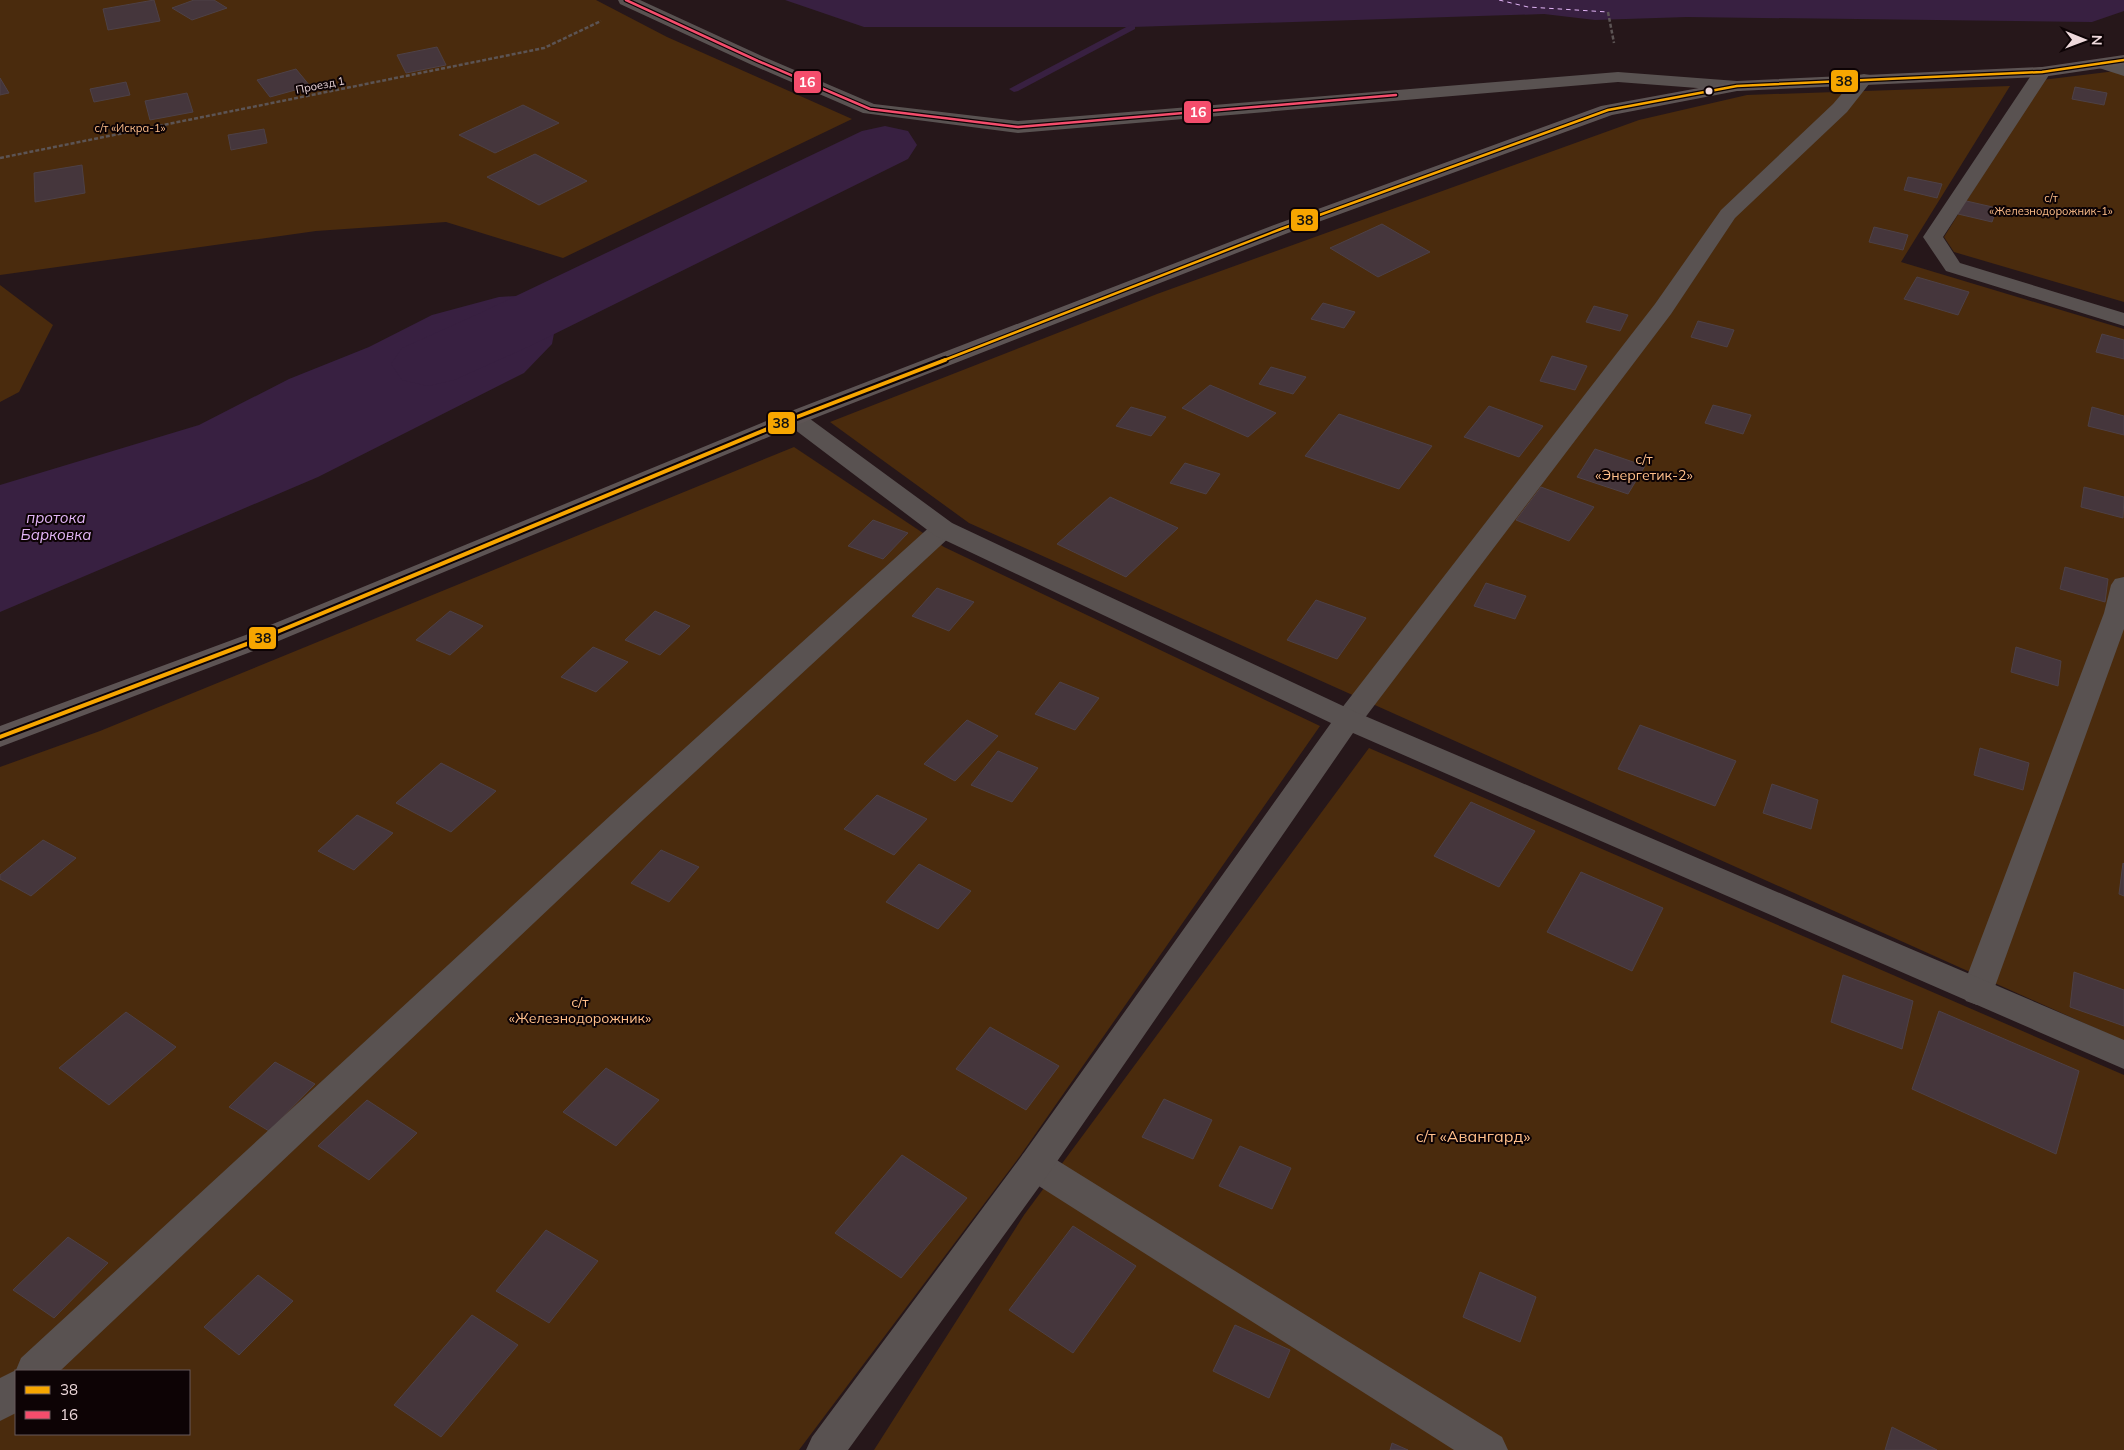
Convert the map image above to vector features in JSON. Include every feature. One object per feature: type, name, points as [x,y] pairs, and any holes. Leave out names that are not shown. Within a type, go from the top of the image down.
[{"type":"main road","points":[[0,737],[260,639],[794,418],[1281,229],[1608,110],[1737,86],[2042,72],[2118,65]]},
{"type":"street","points":[[631,2],[870,109],[1018,126],[1618,77],[1737,86]]},
{"type":"street","points":[[2042,72],[1933,237],[1953,267],[2124,320]]},
{"type":"street","points":[[825,1450],[1035,1164],[1348,720],[1663,309],[1728,214],[1840,108],[1864,79]]},
{"type":"street","points":[[794,418],[943,529],[1348,720],[2124,1055]]},
{"type":"street","points":[[35,1370],[641,805],[943,529]]},
{"type":"street","points":[[1976,992],[2117,613],[2124,585]]},
{"type":"street","points":[[1035,1164],[1489,1450]]},
{"type":"street","points":[[0,1403],[15,1389]]},
{"type":"path","name":"Проезд 1","points":[[0,158],[544,48],[631,2]]},
{"type":"green space","name":"с/т «Искра-1»","points":[[0,0],[596,0],[667,37],[852,119],[563,258],[446,222],[316,231],[0,275]]},
{"type":"green space","name":"с/т «Железнодорожник-1»","points":[[2124,70],[2124,302],[1954,252],[1944,237],[2042,80]]},
{"type":"green space","name":"с/т «Энергетик-2»","points":[[2010,86],[1901,262],[2124,329],[2124,1041],[969,523],[830,422],[1157,294],[1639,120],[1747,95]]},
{"type":"green space","points":[[0,285],[53,325],[19,392],[0,402]]},
{"type":"green space","name":"с/т «Железнодорожник»","points":[[794,447],[944,547],[1320,726],[1020,1156],[799,1450],[0,1450],[0,767],[100,731]]},
{"type":"green space","name":"с/т «Авангард»","points":[[1369,748],[2124,1075],[2124,1450],[874,1450],[1024,1215]]},
{"type":"water","points":[[785,0],[2124,0],[2124,11],[2092,22],[1687,17],[1595,20],[1544,14],[1132,27],[864,27]]},
{"type":"water","name":"протока Барковка","points":[[531,295],[556,323],[552,344],[524,373],[318,477],[0,612],[0,485],[199,425],[289,379],[369,347],[432,315],[499,297]]},
{"type":"building","points":[[154,0],[160,21],[108,30],[103,9]]},
{"type":"building","points":[[194,0],[214,0],[227,8],[192,20],[172,8]]},
{"type":"building","points":[[437,47],[446,65],[406,73],[397,55]]},
{"type":"building","points":[[296,69],[310,86],[270,97],[257,80]]},
{"type":"building","points":[[0,78],[9,93],[0,95]]},
{"type":"building","points":[[126,82],[130,95],[94,102],[90,89]]},
{"type":"building","points":[[2075,87],[2107,93],[2104,105],[2072,99]]},
{"type":"building","points":[[187,93],[193,112],[150,120],[145,101]]},
{"type":"building","points":[[523,105],[559,123],[495,153],[459,135]]},
{"type":"building","points":[[264,129],[267,143],[231,150],[228,135]]},
{"type":"building","points":[[535,154],[587,181],[539,205],[487,177]]},
{"type":"building","points":[[82,165],[85,193],[35,202],[34,173]]},
{"type":"building","points":[[1908,177],[1942,184],[1937,198],[1904,190]]},
{"type":"building","points":[[1962,200],[1997,208],[1992,222],[1958,214]]},
{"type":"building","points":[[1382,224],[1430,252],[1378,277],[1330,248]]},
{"type":"building","points":[[1874,227],[1908,235],[1903,250],[1869,242]]},
{"type":"building","points":[[1917,277],[1969,292],[1958,315],[1904,299]]},
{"type":"building","points":[[1323,303],[1355,312],[1344,328],[1311,319]]},
{"type":"building","points":[[1594,306],[1628,315],[1620,331],[1586,322]]},
{"type":"building","points":[[1698,321],[1734,330],[1727,347],[1691,337]]},
{"type":"building","points":[[2102,334],[2124,340],[2124,359],[2096,352]]},
{"type":"building","points":[[1552,356],[1587,366],[1575,390],[1540,381]]},
{"type":"building","points":[[1271,367],[1306,377],[1293,394],[1259,384]]},
{"type":"building","points":[[1210,385],[1276,413],[1248,437],[1182,408]]},
{"type":"building","points":[[1713,405],[1751,415],[1743,434],[1705,423]]},
{"type":"building","points":[[1489,406],[1543,426],[1519,457],[1464,437]]},
{"type":"building","points":[[1131,407],[1166,417],[1151,436],[1116,426]]},
{"type":"building","points":[[2092,407],[2124,416],[2124,435],[2088,426]]},
{"type":"building","points":[[1339,414],[1432,446],[1399,489],[1305,456]]},
{"type":"building","points":[[1595,449],[1645,466],[1628,494],[1577,477]]},
{"type":"building","points":[[1185,463],[1220,474],[1206,494],[1170,483]]},
{"type":"building","points":[[1541,487],[1594,507],[1569,541],[1516,520]]},
{"type":"building","points":[[2084,487],[2124,497],[2123,518],[2081,507]]},
{"type":"building","points":[[1110,497],[1178,528],[1126,577],[1057,544]]},
{"type":"building","points":[[873,520],[908,533],[883,559],[848,546]]},
{"type":"building","points":[[2065,567],[2108,579],[2105,602],[2060,589]]},
{"type":"building","points":[[1486,583],[1526,596],[1515,619],[1474,606]]},
{"type":"building","points":[[937,588],[974,602],[949,631],[912,616]]},
{"type":"building","points":[[1316,600],[1366,618],[1337,659],[1287,640]]},
{"type":"building","points":[[450,611],[483,626],[450,655],[416,640]]},
{"type":"building","points":[[655,611],[690,626],[660,655],[625,640]]},
{"type":"building","points":[[593,647],[628,662],[596,692],[561,677]]},
{"type":"building","points":[[2016,647],[2061,661],[2058,686],[2011,672]]},
{"type":"building","points":[[1060,682],[1099,698],[1075,730],[1035,714]]},
{"type":"building","points":[[967,720],[998,736],[955,781],[924,764]]},
{"type":"building","points":[[1640,725],[1736,761],[1715,806],[1618,769]]},
{"type":"building","points":[[1980,748],[2029,763],[2023,790],[1974,775]]},
{"type":"building","points":[[998,751],[1038,768],[1012,802],[971,785]]},
{"type":"building","points":[[441,763],[496,791],[451,832],[396,803]]},
{"type":"building","points":[[1772,784],[1818,800],[1811,829],[1763,813]]},
{"type":"building","points":[[877,795],[927,819],[894,855],[844,829]]},
{"type":"building","points":[[1471,802],[1535,831],[1499,887],[1434,856]]},
{"type":"building","points":[[357,815],[393,833],[354,870],[318,851]]},
{"type":"building","points":[[43,840],[76,858],[31,896],[0,879],[0,875]]},
{"type":"building","points":[[661,850],[699,867],[669,902],[631,883]]},
{"type":"building","points":[[919,864],[971,891],[938,929],[886,902]]},
{"type":"building","points":[[2124,864],[2124,896],[2119,894]]},
{"type":"building","points":[[1581,872],[1663,908],[1632,971],[1547,932]]},
{"type":"building","points":[[2074,972],[2124,990],[2124,1026],[2070,1007]]},
{"type":"building","points":[[1843,975],[1913,1001],[1902,1049],[1831,1022]]},
{"type":"building","points":[[1939,1011],[2079,1071],[2056,1154],[1912,1089]]},
{"type":"building","points":[[126,1012],[176,1047],[109,1105],[59,1068]]},
{"type":"building","points":[[990,1027],[1059,1066],[1026,1110],[956,1069]]},
{"type":"building","points":[[275,1062],[315,1084],[269,1131],[229,1107]]},
{"type":"building","points":[[606,1068],[659,1100],[616,1146],[563,1112]]},
{"type":"building","points":[[1164,1099],[1212,1120],[1193,1159],[1142,1137]]},
{"type":"building","points":[[367,1100],[417,1133],[369,1180],[318,1146]]},
{"type":"building","points":[[1240,1146],[1291,1168],[1272,1209],[1219,1186]]},
{"type":"building","points":[[902,1155],[967,1198],[901,1278],[835,1233]]},
{"type":"building","points":[[1073,1226],[1136,1266],[1073,1353],[1009,1310]]},
{"type":"building","points":[[546,1230],[598,1261],[549,1323],[496,1291]]},
{"type":"building","points":[[68,1237],[108,1263],[54,1318],[13,1290]]},
{"type":"building","points":[[1480,1272],[1536,1297],[1520,1342],[1463,1317]]},
{"type":"building","points":[[258,1275],[293,1301],[239,1355],[204,1327]]},
{"type":"building","points":[[472,1315],[518,1345],[441,1437],[394,1405]]},
{"type":"building","points":[[1235,1325],[1290,1350],[1269,1398],[1213,1371]]},
{"type":"building","points":[[1892,1427],[1937,1450],[1885,1450]]},
{"type":"building","points":[[1392,1443],[1408,1450],[1390,1450]]},
{"type":"waterway","points":[[1014,89],[1132,27]]},
{"type":"waterway","points":[[428,364],[502,331],[885,145]]},
{"type":"ferry route","points":[[1499,0],[1528,7],[1608,12]]},
{"type":"transit line","name":"16","points":[[626,0],[758,61],[870,109],[1018,127],[1396,95]]},
{"type":"transit line","name":"38","points":[[0,737],[260,639],[794,418],[1281,229],[1608,110],[1737,86],[2042,72],[2124,60]]}]
